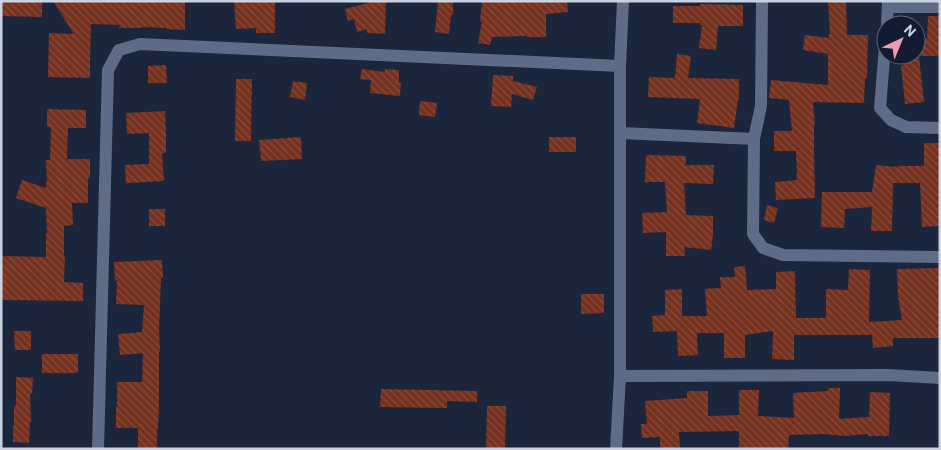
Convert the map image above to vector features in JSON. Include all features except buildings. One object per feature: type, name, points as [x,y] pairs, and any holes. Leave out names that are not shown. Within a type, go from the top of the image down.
[{"type":"street","points":[[616,449],[620,376],[620,66],[622,1]]},
{"type":"street","points":[[762,1],[761,106],[754,139],[753,234],[763,248],[783,255],[940,257]]},
{"type":"street","points":[[888,4],[940,6]]},
{"type":"street","points":[[98,449],[108,70],[119,50],[140,44],[620,66]]},
{"type":"street","points":[[883,65],[880,108],[891,120],[906,127],[940,128]]},
{"type":"street","points":[[621,133],[754,139]]},
{"type":"street","points":[[620,376],[888,375],[940,378]]}]
